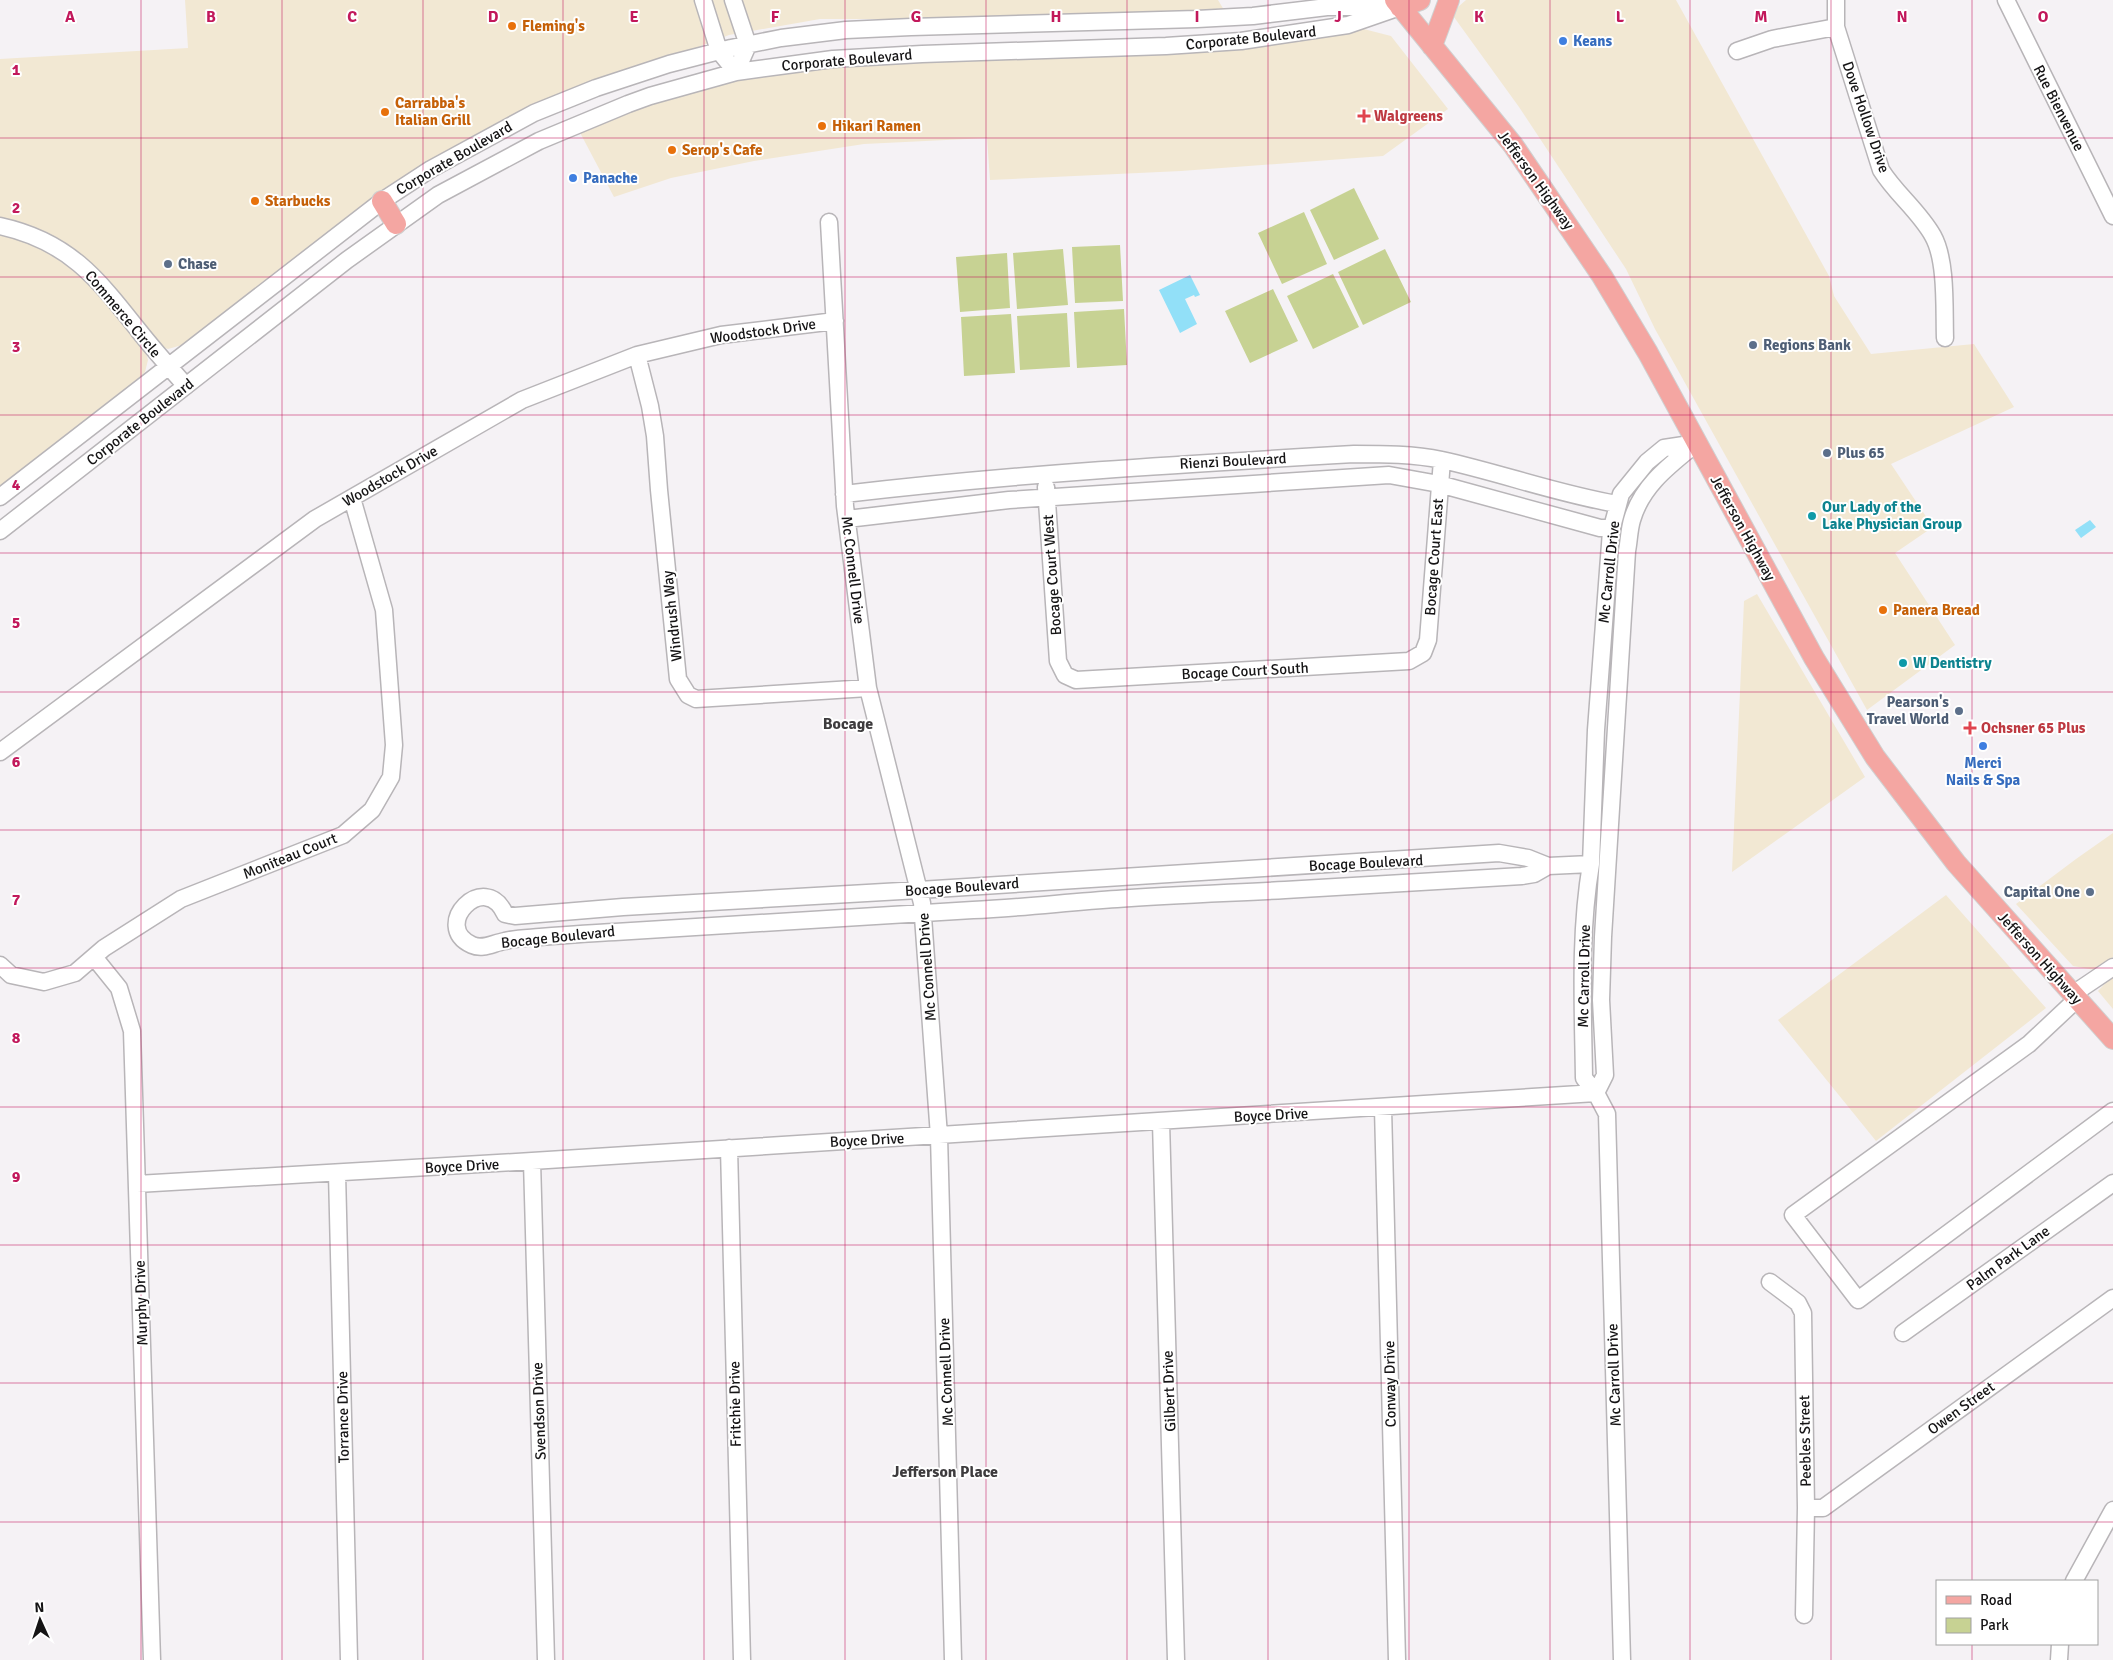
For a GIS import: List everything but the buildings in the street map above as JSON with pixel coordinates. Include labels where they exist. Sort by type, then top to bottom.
[{"type":"main road","points":[[1398,4],[1420,0]]},
{"type":"main road","points":[[1432,46],[1449,0]]},
{"type":"main road","name":"Jefferson Highway","points":[[1398,4],[1513,145],[1577,236],[1628,319],[1810,650],[1875,757],[1956,863],[2113,1039]]},
{"type":"main road","points":[[382,201],[396,224]]},
{"type":"street","points":[[703,0],[719,51],[736,72],[748,45],[733,0]]},
{"type":"street","name":"Dove Hollow Drive","points":[[1836,0],[1836,27],[1881,170],[1892,187],[1919,216],[1934,237],[1943,278],[1945,338]]},
{"type":"street","name":"Rue Bienvenue","points":[[2006,0],[2113,216]]},
{"type":"street","name":"Corporate Boulevard","points":[[0,497],[382,201],[432,169],[534,113],[596,88],[669,64],[719,51],[782,38],[846,30],[1253,16],[1327,7],[1398,4]]},
{"type":"street","name":"Corporate Boulevard","points":[[0,531],[396,224],[452,187],[539,141],[650,96],[736,72],[842,58],[1166,46],[1241,41],[1348,25],[1398,4]]},
{"type":"street","points":[[1737,51],[1772,39],[1836,27]]},
{"type":"street","name":"Mc Connell Drive","points":[[829,222],[844,494],[868,688],[923,912],[939,1136],[954,1660]]},
{"type":"street","name":"Commerce Circle","points":[[0,226],[39,238],[80,263],[107,291],[168,367],[186,386]]},
{"type":"street","name":"Woodstock Drive","points":[[0,752],[316,519],[522,400],[637,355],[721,335],[835,321]]},
{"type":"street","name":"Windrush Way","points":[[637,355],[653,421],[678,679],[685,690],[696,699],[868,688]]},
{"type":"street","name":"Mc Carroll Drive","points":[[1622,1660],[1607,1114],[1596,1093],[1584,1078],[1583,948],[1590,864],[1596,730],[1612,528],[1617,504],[1630,481],[1655,454],[1664,448],[1697,443]]},
{"type":"street","name":"Mc Carroll Drive","points":[[1596,1093],[1605,1075],[1601,1000],[1602,937],[1627,551],[1632,520],[1647,489],[1663,471],[1697,443]]},
{"type":"street","name":"Rienzi Boulevard","points":[[844,494],[992,478],[1130,467],[1354,454],[1389,454],[1442,460],[1550,490],[1617,504]]},
{"type":"street","name":"Bocage Court East","points":[[1423,653],[1428,640],[1442,460]]},
{"type":"street","name":"Bocage Court West","points":[[1045,474],[1058,661],[1065,674]]},
{"type":"street","name":"Rienzi Boulevard","points":[[847,519],[1046,497],[1389,475],[1439,484],[1591,525],[1612,528]]},
{"type":"street","name":"Moniteau Court","points":[[0,965],[11,975],[44,982],[75,973],[131,929],[181,899],[343,835],[372,810],[391,777],[394,746],[384,610],[352,498]]},
{"type":"street","name":"Bocage Court South","points":[[1065,674],[1076,680],[1409,661],[1423,653]]},
{"type":"street","name":"Bocage Boulevard","points":[[1548,866],[1534,874],[1522,876],[1116,899],[974,910],[593,933],[506,940],[486,947],[476,947],[467,943],[457,927],[457,917],[461,908],[477,898],[487,898],[496,902],[505,914],[515,916],[623,907],[1499,853],[1528,858],[1548,866],[1590,864]]},
{"type":"street","name":"Murphy Drive","points":[[94,957],[119,988],[132,1031],[152,1660]]},
{"type":"street","points":[[2113,967],[2075,996],[2029,1044],[1793,1215],[1858,1300],[2113,1111]]},
{"type":"street","name":"Boyce Drive","points":[[137,1184],[939,1136],[1596,1093]]},
{"type":"street","name":"Conway Drive","points":[[1383,1108],[1397,1660]]},
{"type":"street","name":"Gilbert Drive","points":[[1161,1122],[1176,1660]]},
{"type":"street","name":"Fritchie Drive","points":[[728,1148],[742,1660]]},
{"type":"street","name":"Svendson Drive","points":[[532,1161],[546,1660]]},
{"type":"street","name":"Torrance Drive","points":[[337,1173],[349,1660]]},
{"type":"street","name":"Palm Park Lane","points":[[1903,1333],[2113,1183]]},
{"type":"street","name":"Peebles Street","points":[[1770,1282],[1798,1303],[1802,1313],[1806,1508],[1804,1615]]},
{"type":"street","name":"Owen Street","points":[[1806,1508],[1822,1508],[2113,1298]]},
{"type":"street","points":[[2075,1580],[2113,1510]]},
{"type":"street","points":[[2059,1660],[2060,1645]]},
{"type":"shaded area","points":[[185,0],[1218,0],[1224,10],[908,19],[820,19],[729,35],[693,49],[560,93],[470,138],[390,185],[182,345],[168,349],[160,346],[111,285],[0,218],[0,59],[188,48]]},
{"type":"shaded area","points":[[1466,0],[1676,0],[1829,276],[1834,296],[1871,354],[1974,344],[2014,407],[1891,464],[1933,527],[1895,553],[1955,645],[1867,710],[1655,329],[1626,269],[1519,107],[1451,13]]},
{"type":"shaded area","points":[[1348,25],[1391,36],[1448,109],[1383,156],[1181,171],[990,180],[987,138],[864,144],[754,161],[671,178],[614,197],[576,125],[734,79],[833,59],[1072,49]]},
{"type":"shaded area","points":[[0,233],[35,245],[79,273],[105,299],[146,353],[148,360],[145,372],[139,379],[0,486]]},
{"type":"shaded area","points":[[1757,594],[1865,777],[1732,872],[1744,601]]},
{"type":"shaded area","points":[[2113,833],[2113,957],[2095,970],[2073,966],[2016,904]]},
{"type":"shaded area","points":[[1946,895],[2046,1008],[1876,1141],[1778,1020]]},
{"type":"shaded area","points":[[2113,975],[2113,1009],[2098,991]]},
{"type":"green space","points":[[1354,188],[1379,239],[1334,260],[1310,210]]},
{"type":"green space","points":[[1304,212],[1327,264],[1282,284],[1258,233]]},
{"type":"green space","points":[[1120,245],[1123,301],[1075,303],[1072,247]]},
{"type":"green space","points":[[1063,249],[1068,305],[1017,309],[1013,253]]},
{"type":"green space","points":[[1385,249],[1411,302],[1363,325],[1338,272]]},
{"type":"green space","points":[[1007,253],[1010,308],[960,312],[956,257]]},
{"type":"green space","points":[[1333,274],[1359,327],[1313,349],[1287,296]]},
{"type":"green space","points":[[1273,289],[1298,341],[1250,363],[1225,311]]},
{"type":"green space","points":[[1124,309],[1127,365],[1077,368],[1074,312]]},
{"type":"green space","points":[[1067,313],[1070,367],[1020,370],[1017,316]]},
{"type":"green space","points":[[1011,314],[1015,373],[964,376],[961,317]]},
{"type":"water","points":[[1190,275],[1200,295],[1195,297],[1194,295],[1185,299],[1197,324],[1180,333],[1159,290]]},
{"type":"water","points":[[2090,520],[2096,527],[2081,538],[2075,530]]},
{"type":"place","name":"Fleming's","points":[[512,26]]},
{"type":"place","name":"Keans","points":[[1563,41]]},
{"type":"place","name":"Carrabba's Italian Grill","points":[[385,112]]},
{"type":"place","name":"Walgreens","points":[[1364,116]]},
{"type":"place","name":"Hikari Ramen","points":[[822,126]]},
{"type":"place","name":"Serop's Cafe","points":[[672,150]]},
{"type":"place","name":"Panache","points":[[573,178]]},
{"type":"place","name":"Starbucks","points":[[255,201]]},
{"type":"place","name":"Chase","points":[[168,264]]},
{"type":"place","name":"Regions Bank","points":[[1753,345]]},
{"type":"place","name":"Plus 65","points":[[1827,453]]},
{"type":"place","name":"Our Lady of the Lake Physician Group","points":[[1812,516]]},
{"type":"place","name":"Panera Bread","points":[[1883,610]]},
{"type":"place","name":"W Dentistry","points":[[1903,663]]},
{"type":"place","name":"Pearson's Travel World","points":[[1959,711]]},
{"type":"place","name":"Ochsner 65 Plus","points":[[1970,728]]},
{"type":"place","name":"Merci Nails & Spa","points":[[1983,746]]},
{"type":"place","name":"Capital One","points":[[2090,892]]},
{"type":"district","name":"Bocage","points":[[848,724]]},
{"type":"district","name":"Jefferson Place","points":[[945,1472]]}]
